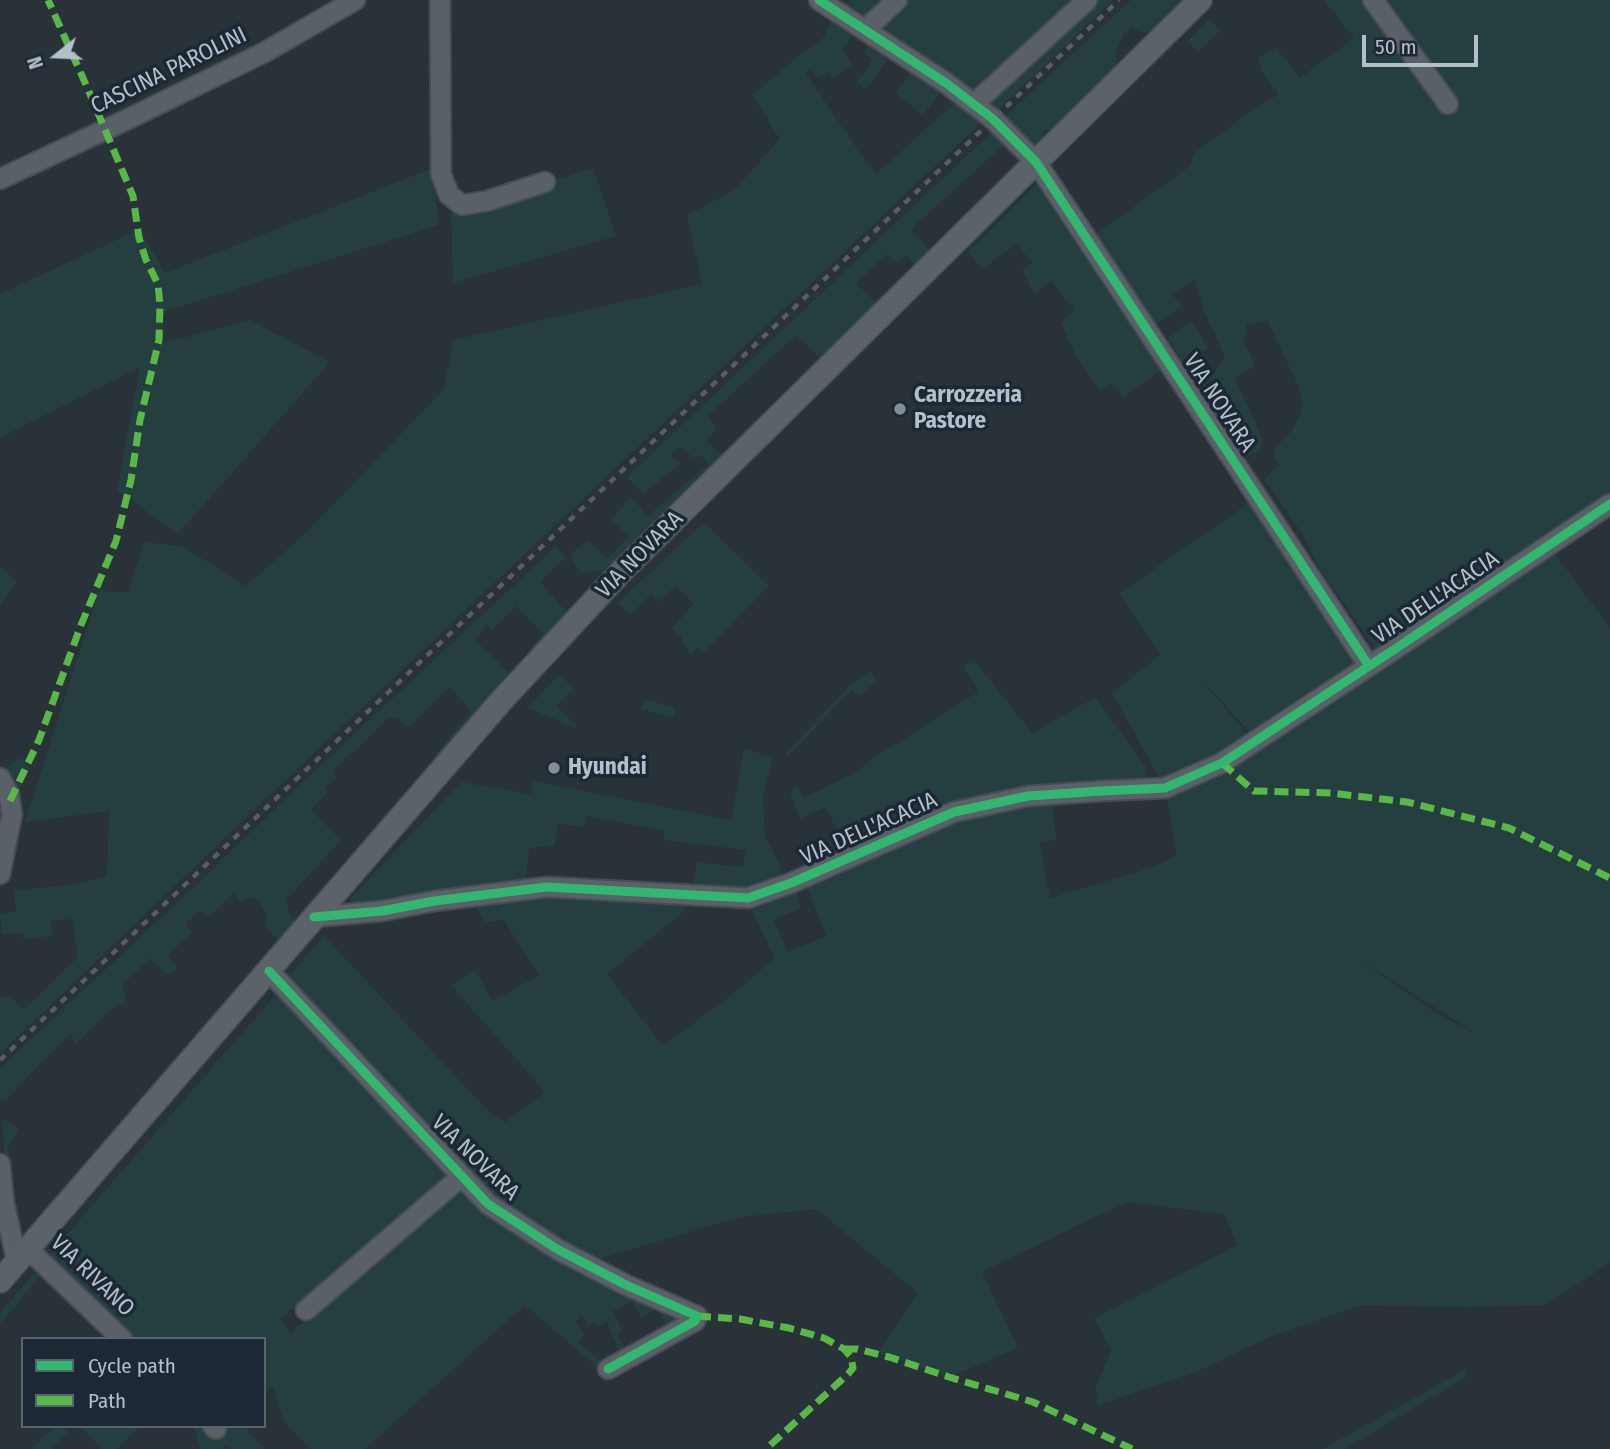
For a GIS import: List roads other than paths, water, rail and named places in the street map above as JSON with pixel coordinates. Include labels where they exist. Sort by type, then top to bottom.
[{"type":"main road","name":"VIA NOVARA","points":[[0,1282],[502,700],[620,573],[1200,0]]},
{"type":"street","name":"CASCINA PAROLINI","points":[[0,179],[265,52],[355,0]]},
{"type":"street","points":[[440,0],[441,174],[449,195],[462,205],[487,201],[545,182]]},
{"type":"street","points":[[865,30],[897,0]]},
{"type":"street","points":[[974,104],[1087,0]]},
{"type":"street","points":[[1373,0],[1448,104]]},
{"type":"street","points":[[832,3],[865,30],[974,104],[1036,162]]},
{"type":"street","name":"VIA NOVARA","points":[[1036,162],[1369,666]]},
{"type":"street","name":"VIA DELL'ACACIA","points":[[314,917],[382,911],[434,901],[547,887],[748,898],[791,883],[954,813],[1028,796],[1165,788],[1222,764],[1610,504]]},
{"type":"street","points":[[0,778],[9,795],[12,814],[0,874]]},
{"type":"street","name":"VIA NOVARA","points":[[269,971],[488,1204],[557,1249],[626,1285],[697,1316],[695,1321],[608,1369]]},
{"type":"street","points":[[0,1164],[4,1203],[23,1255]]},
{"type":"street","name":"VIA NOVARA","points":[[306,1310],[461,1176]]},
{"type":"street","name":"VIA RIVANO","points":[[23,1255],[120,1337]]},
{"type":"railway","points":[[0,1060],[1119,0]]},
{"type":"place","name":"Carrozzeria Pastore","points":[[900,409]]},
{"type":"place","name":"Hyundai","points":[[554,768]]}]
